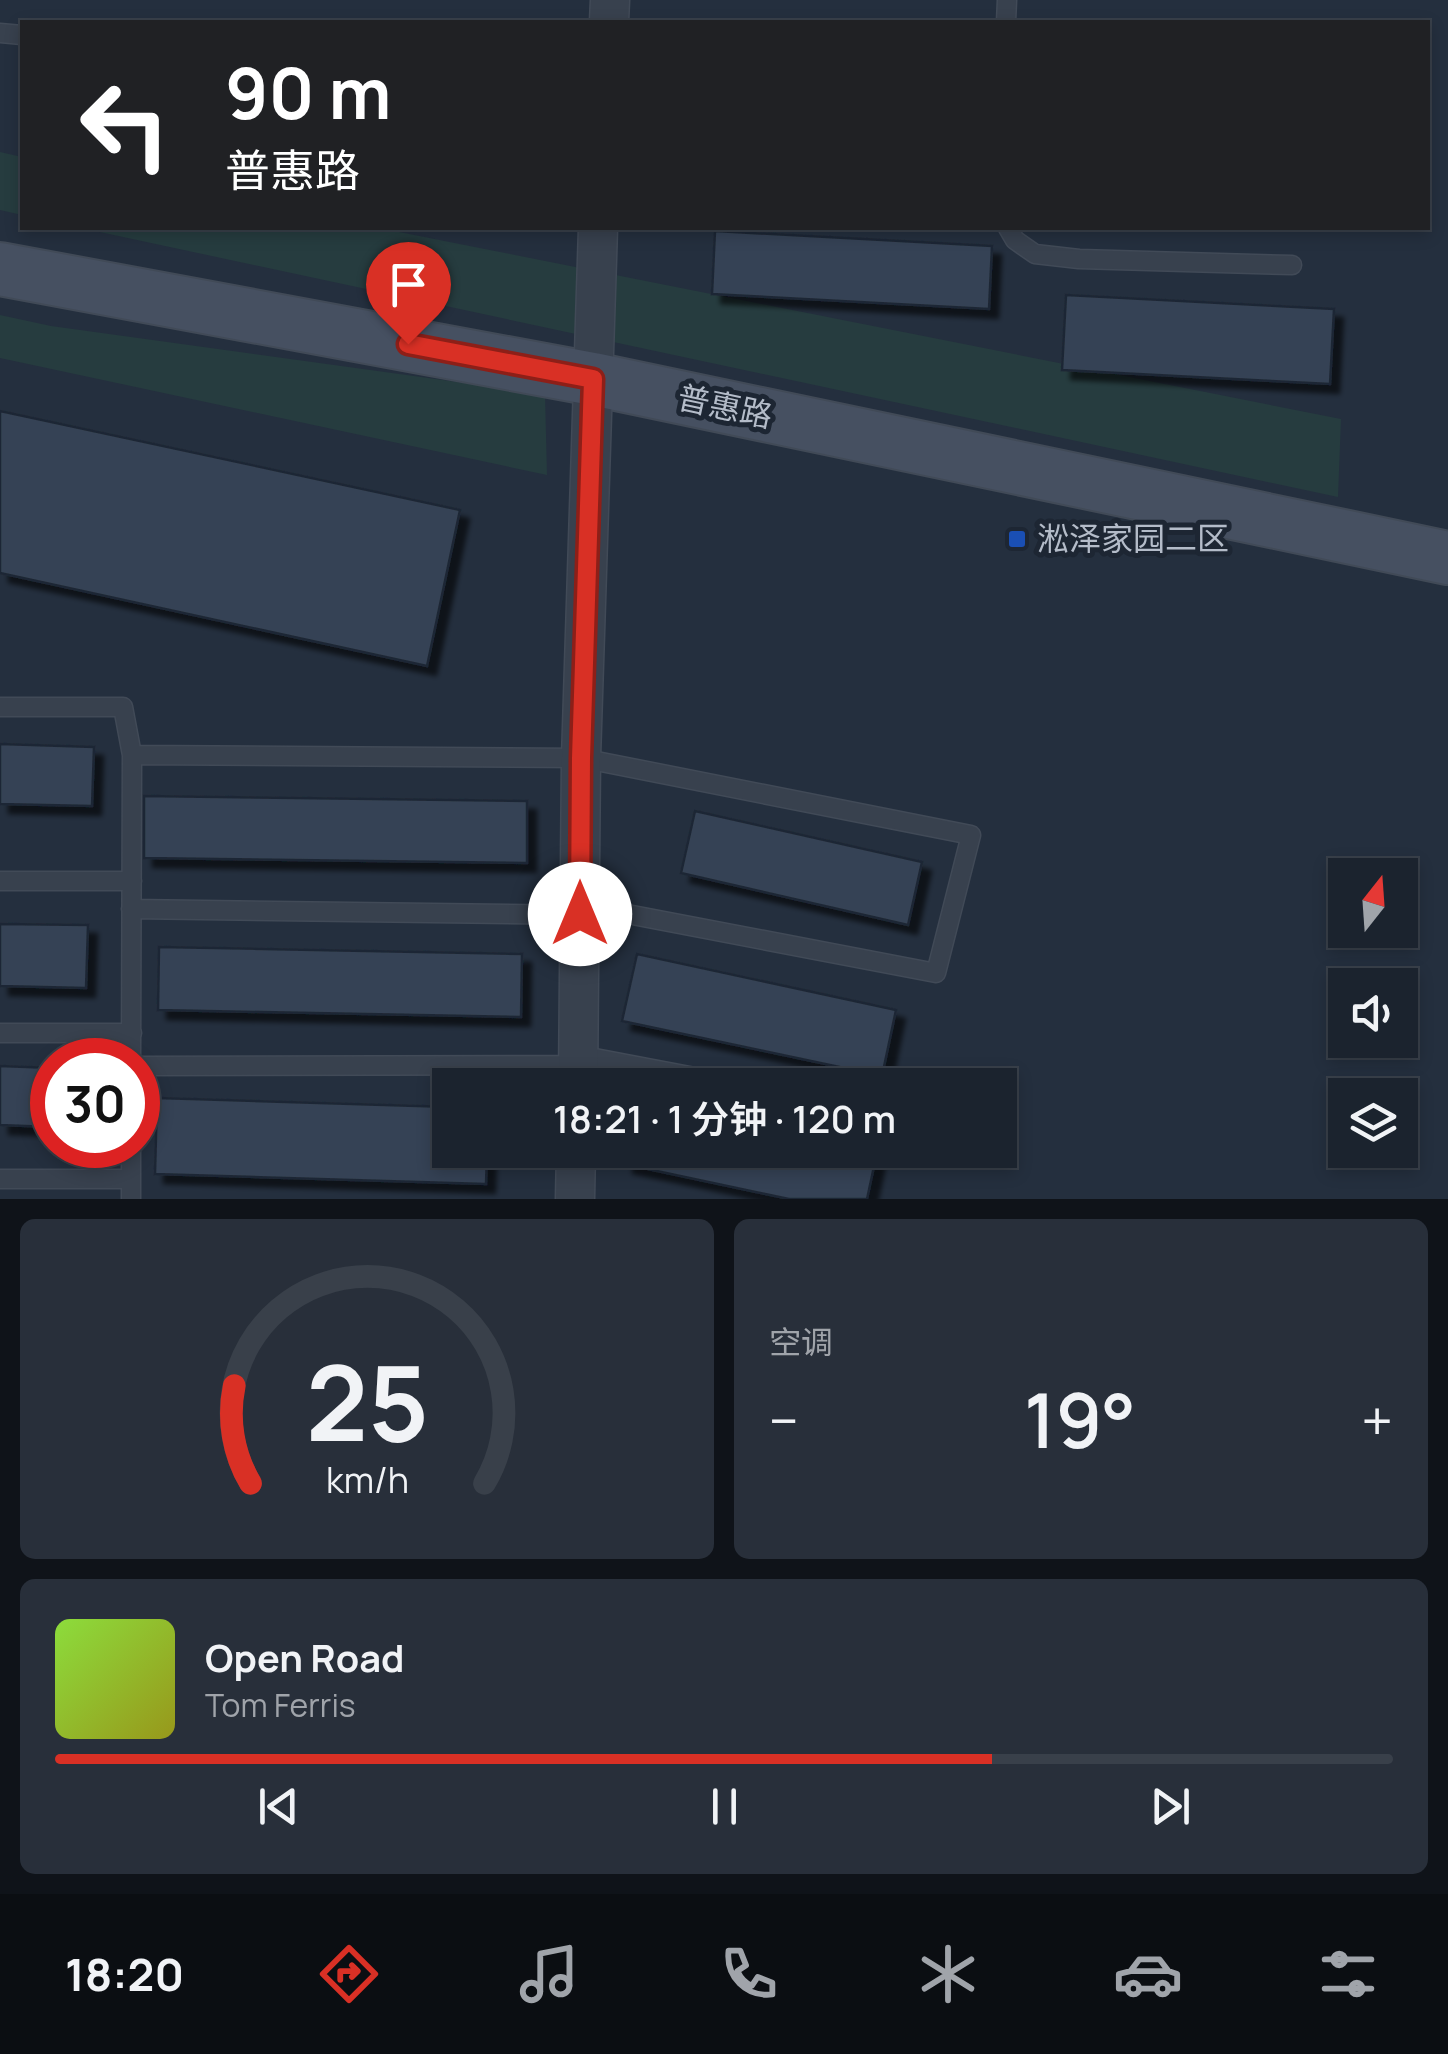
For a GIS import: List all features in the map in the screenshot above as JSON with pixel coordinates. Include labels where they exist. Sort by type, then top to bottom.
[{"type":"main road","name":"普惠路","points":[[0,269],[593,379],[1448,558]]},
{"type":"street","points":[[578,1068],[581,758],[598,230]]},
{"type":"street","points":[[575,1199],[576,1168]]},
{"type":"lane","points":[[1009,230],[1015,240],[1036,254],[1079,260],[1292,265]]},
{"type":"lane","points":[[0,707],[123,707],[132,755],[132,1038]]},
{"type":"lane","points":[[131,908],[580,910],[936,972],[971,835],[581,758],[132,755]]},
{"type":"lane","points":[[0,881],[132,881]]},
{"type":"lane","points":[[0,1033],[132,1033]]},
{"type":"lane","points":[[160,1066],[432,1068]]},
{"type":"lane","points":[[130,1168],[131,1199]]},
{"type":"lane","points":[[0,1178],[130,1179]]},
{"type":"green space","points":[[0,152],[20,157],[20,215],[0,210]]},
{"type":"green space","points":[[90,230],[389,230],[1341,419],[1338,497]]},
{"type":"green space","points":[[0,315],[51,326],[545,394],[547,475],[0,358]]},
{"type":"building","points":[[715,231],[992,246],[989,309],[712,294]]},
{"type":"building","points":[[1066,295],[1334,309],[1330,384],[1062,370]]},
{"type":"building","points":[[0,411],[460,510],[427,666],[0,573]]},
{"type":"building","points":[[0,744],[94,747],[92,806],[0,804]]},
{"type":"building","points":[[144,796],[527,801],[527,863],[144,858]]},
{"type":"building","points":[[695,811],[922,862],[908,925],[681,873]]},
{"type":"building","points":[[0,924],[88,925],[86,988],[0,986]]},
{"type":"building","points":[[159,947],[522,954],[521,1017],[158,1010]]},
{"type":"building","points":[[637,954],[896,1010],[884,1068],[844,1068],[622,1021]]},
{"type":"building","points":[[0,1066],[30,1067],[30,1126],[0,1125]]},
{"type":"building","points":[[160,1098],[432,1106],[432,1168],[486,1168],[486,1184],[155,1174],[155,1168],[160,1168]]},
{"type":"building","points":[[643,1168],[874,1168],[867,1199],[789,1199]]},
{"type":"place","name":"淞泽家园二区","points":[[1017,539]]},
{"type":"route","points":[[408,344],[593,379],[580,914]]}]
